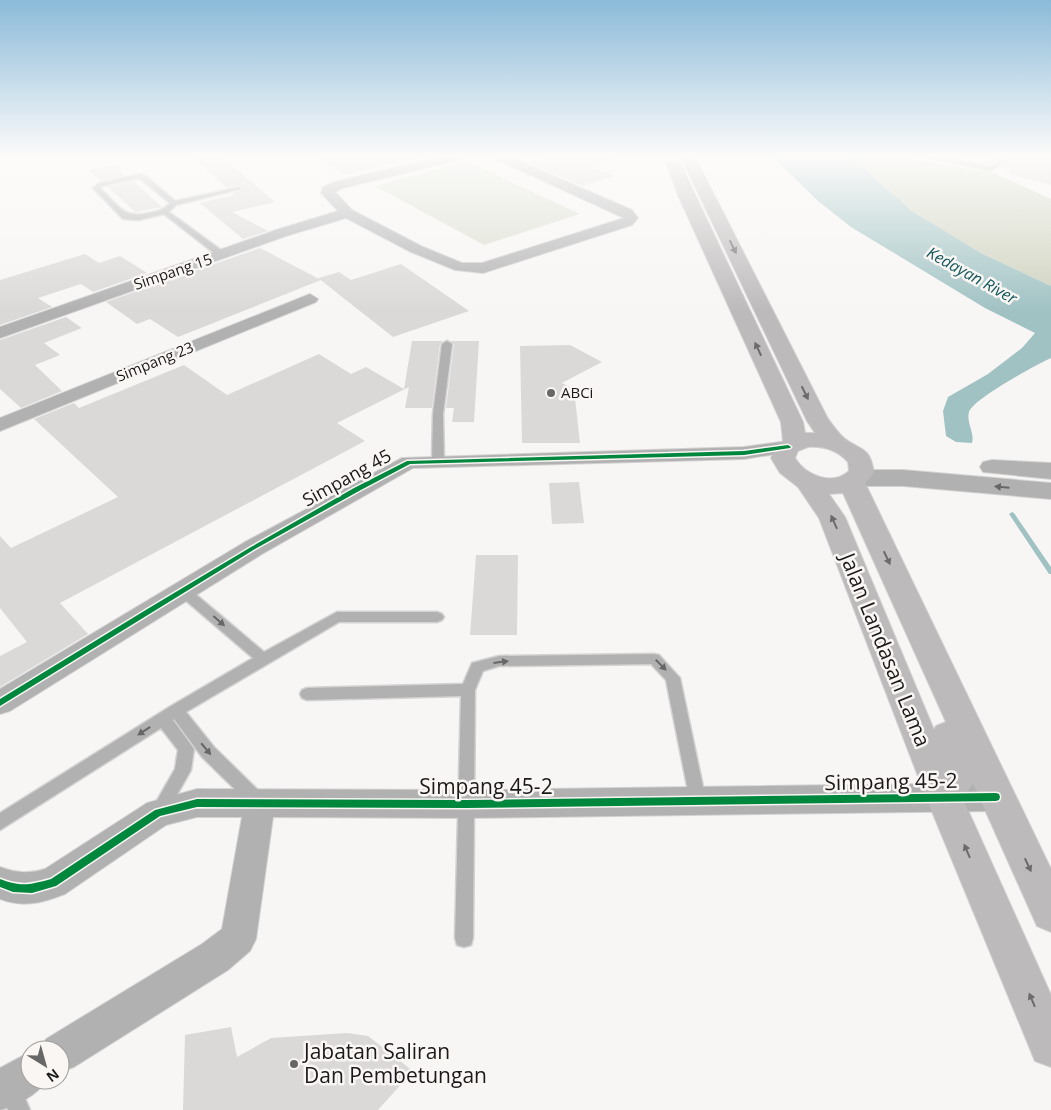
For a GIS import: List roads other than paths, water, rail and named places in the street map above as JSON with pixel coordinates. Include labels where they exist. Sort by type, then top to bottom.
[{"type":"main road","name":"Jalan Landasan Lama","points":[[692,209],[792,422],[794,459],[832,517],[944,798],[1051,1044]]},
{"type":"main road","points":[[714,209],[818,421],[835,442]]},
{"type":"main road","points":[[814,439],[835,442],[855,453],[857,473],[831,486],[794,459],[814,439]]},
{"type":"main road","name":"Jalan Landasan Lama","points":[[857,473],[908,602],[996,797],[1051,912]]},
{"type":"main road","points":[[908,602],[898,626],[963,769],[944,798]]},
{"type":"street","points":[[344,209],[348,213],[424,253],[460,267],[483,268],[627,222],[631,218],[627,213],[618,209]]},
{"type":"street","name":"Simpang 15","points":[[0,333],[348,213]]},
{"type":"street","name":"Simpang 23","points":[[0,425],[310,299]]},
{"type":"street","name":"Simpang 45","points":[[0,703],[182,590],[362,486],[409,462],[744,453],[757,460],[794,459]]},
{"type":"street","points":[[857,473],[1051,471]]},
{"type":"street","points":[[857,473],[1051,491]]},
{"type":"street","name":"Simpang 45-2","points":[[0,883],[13,888],[32,889],[53,883],[158,813],[197,803],[466,804],[996,797]]},
{"type":"street","points":[[70,1047],[215,957],[238,939],[260,804]]},
{"type":"lane","points":[[118,209],[126,217],[139,218],[165,212],[168,209]]},
{"type":"lane","points":[[165,212],[222,255]]},
{"type":"lane","points":[[438,460],[438,414],[447,344]]},
{"type":"lane","points":[[182,590],[264,659]]},
{"type":"lane","points":[[0,822],[169,715],[337,617],[437,617]]},
{"type":"lane","points":[[464,938],[468,690],[477,667],[499,661],[654,659],[674,678],[698,801]]},
{"type":"lane","points":[[307,694],[468,690]]},
{"type":"lane","points":[[169,715],[260,804]]},
{"type":"lane","points":[[158,813],[183,770],[186,749],[169,715]]},
{"type":"water","name":"Kedayan River","points":[[828,209],[910,209],[981,253],[1051,286],[1051,358],[1006,383],[973,406],[968,416],[973,439],[972,443],[956,442],[946,436],[943,411],[948,397],[988,374],[1022,348],[1035,333],[985,308],[851,227]]},
{"type":"waterway","points":[[1012,514],[1051,572]]},
{"type":"place","name":"ABCi","points":[[551,393]]},
{"type":"place","name":"Jabatan Saliran Dan Pembetungan","points":[[294,1064]]}]
